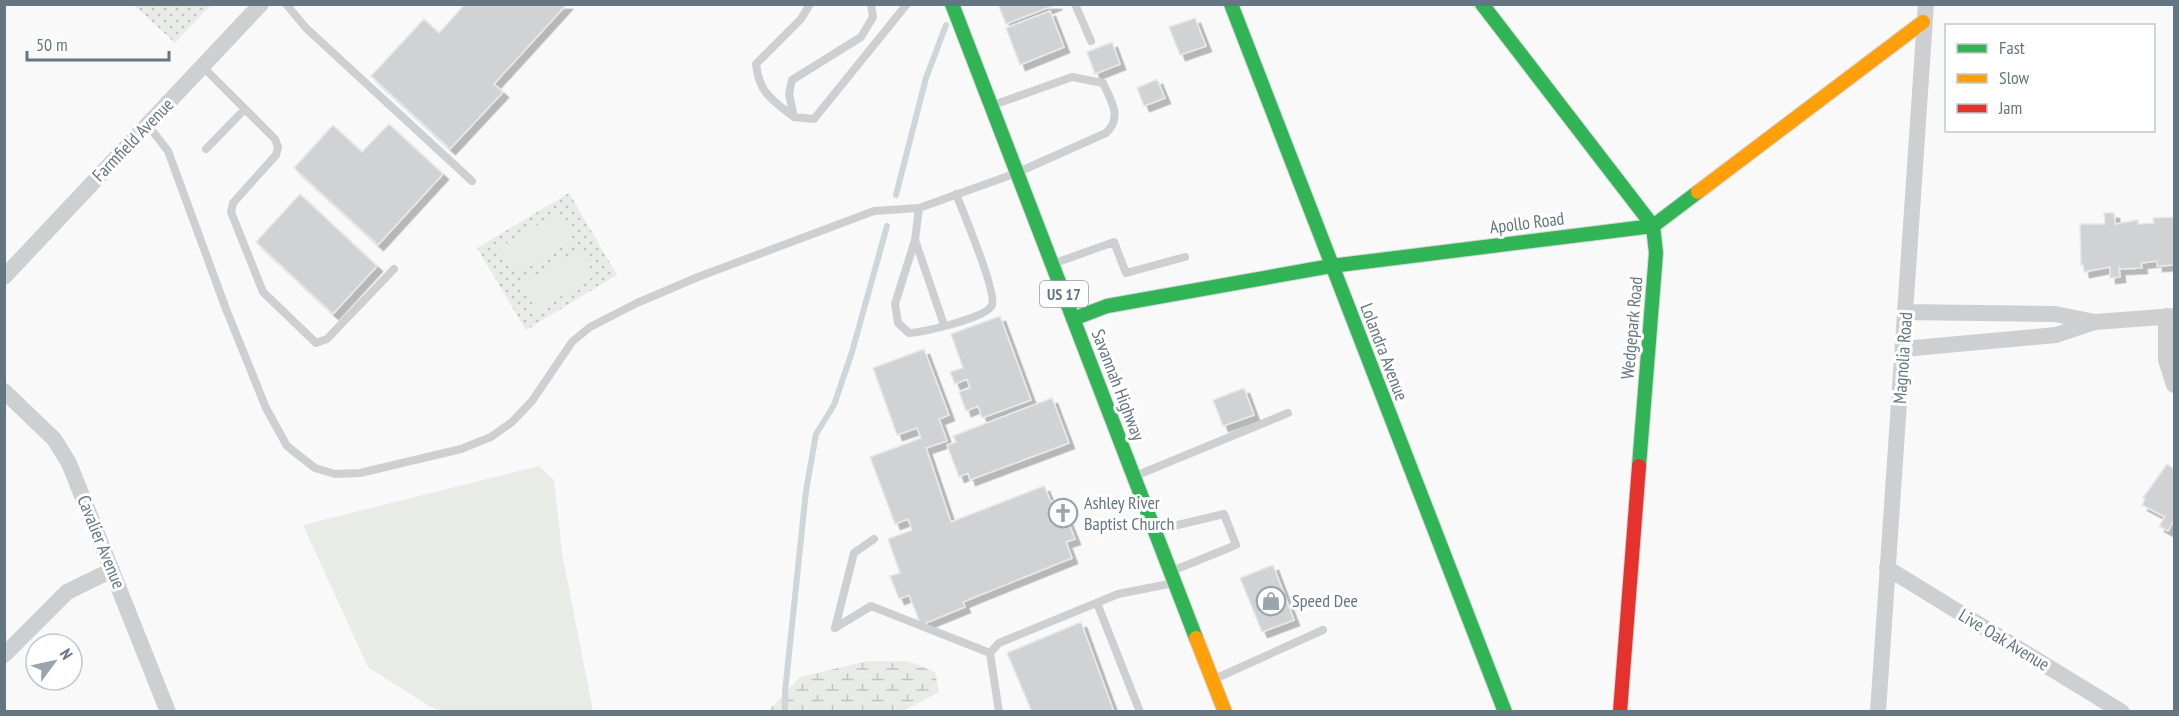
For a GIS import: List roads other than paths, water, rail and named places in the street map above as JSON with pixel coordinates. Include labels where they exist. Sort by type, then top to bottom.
[{"type":"main road","name":"Savannah Highway","points":[[952,4],[1226,711]]},
{"type":"main road","name":"Lolandra Avenue","points":[[1231,4],[1505,711]]},
{"type":"main road","points":[[1482,4],[1653,226]]},
{"type":"main road","name":"Apollo Road","points":[[1073,318],[1107,306],[1331,266],[1653,226],[1923,22]]},
{"type":"main road","name":"Wedgepark Road","points":[[1620,711],[1656,253],[1653,226]]},
{"type":"street","name":"Farmfield Avenue","points":[[4,277],[261,4]]},
{"type":"street","name":"Magnolia Road","points":[[1878,711],[1926,4]]},
{"type":"street","points":[[1906,312],[2055,314],[2095,322]]},
{"type":"street","points":[[1993,313],[1994,341]]},
{"type":"street","points":[[1903,350],[2056,335],[2095,322],[2170,316],[2166,360],[2175,385]]},
{"type":"street","name":"Cavalier Avenue","points":[[4,391],[54,439],[69,463],[168,711]]},
{"type":"street","name":"Live Oak Avenue","points":[[1887,568],[2122,711]]},
{"type":"street","points":[[4,655],[67,592],[112,570]]},
{"type":"lane","points":[[286,4],[306,28],[471,181]]},
{"type":"lane","points":[[810,4],[801,19],[756,64],[757,77],[766,96],[794,117],[814,119],[907,4]]},
{"type":"lane","points":[[794,117],[789,94],[792,80],[861,36],[873,17],[871,4]]},
{"type":"lane","points":[[1075,4],[1090,41]]},
{"type":"lane","points":[[203,67],[275,139],[278,147],[276,156],[233,203],[231,212],[263,292],[316,343],[327,339],[394,269]]},
{"type":"lane","points":[[147,124],[168,151],[226,309],[266,408],[287,446],[315,468],[335,474],[360,473],[461,449],[491,437],[512,422],[532,400],[572,342],[590,327],[698,277],[874,211],[919,208],[1016,173],[1106,133],[1114,126],[1117,115],[1103,83],[1080,77],[990,106]]},
{"type":"lane","points":[[206,149],[244,109]]},
{"type":"lane","points":[[919,208],[915,240],[895,304],[898,323],[909,333],[944,326],[989,310],[993,305],[994,298],[984,267],[956,194]]},
{"type":"lane","points":[[915,240],[944,326]]},
{"type":"lane","points":[[1052,264],[1114,242],[1126,273],[1185,257]]},
{"type":"lane","points":[[1134,477],[1288,413]]},
{"type":"lane","points":[[990,653],[999,643],[1118,594],[1173,577],[1236,545],[1224,514],[1155,530]]},
{"type":"lane","points":[[874,539],[854,553],[835,628],[871,606],[990,653]]},
{"type":"lane","points":[[1097,603],[1140,711]]},
{"type":"lane","points":[[1213,680],[1323,630]]},
{"type":"lane","points":[[990,653],[999,711]]},
{"type":"waterway","points":[[896,195],[926,78],[946,25]]},
{"type":"waterway","points":[[785,712],[785,692],[806,491],[816,434],[834,405],[852,352],[887,226]]},
{"type":"place","name":"Ashley River Baptist Church","points":[[1063,513]]},
{"type":"place","name":"Speed Dee","points":[[1271,601]]}]
